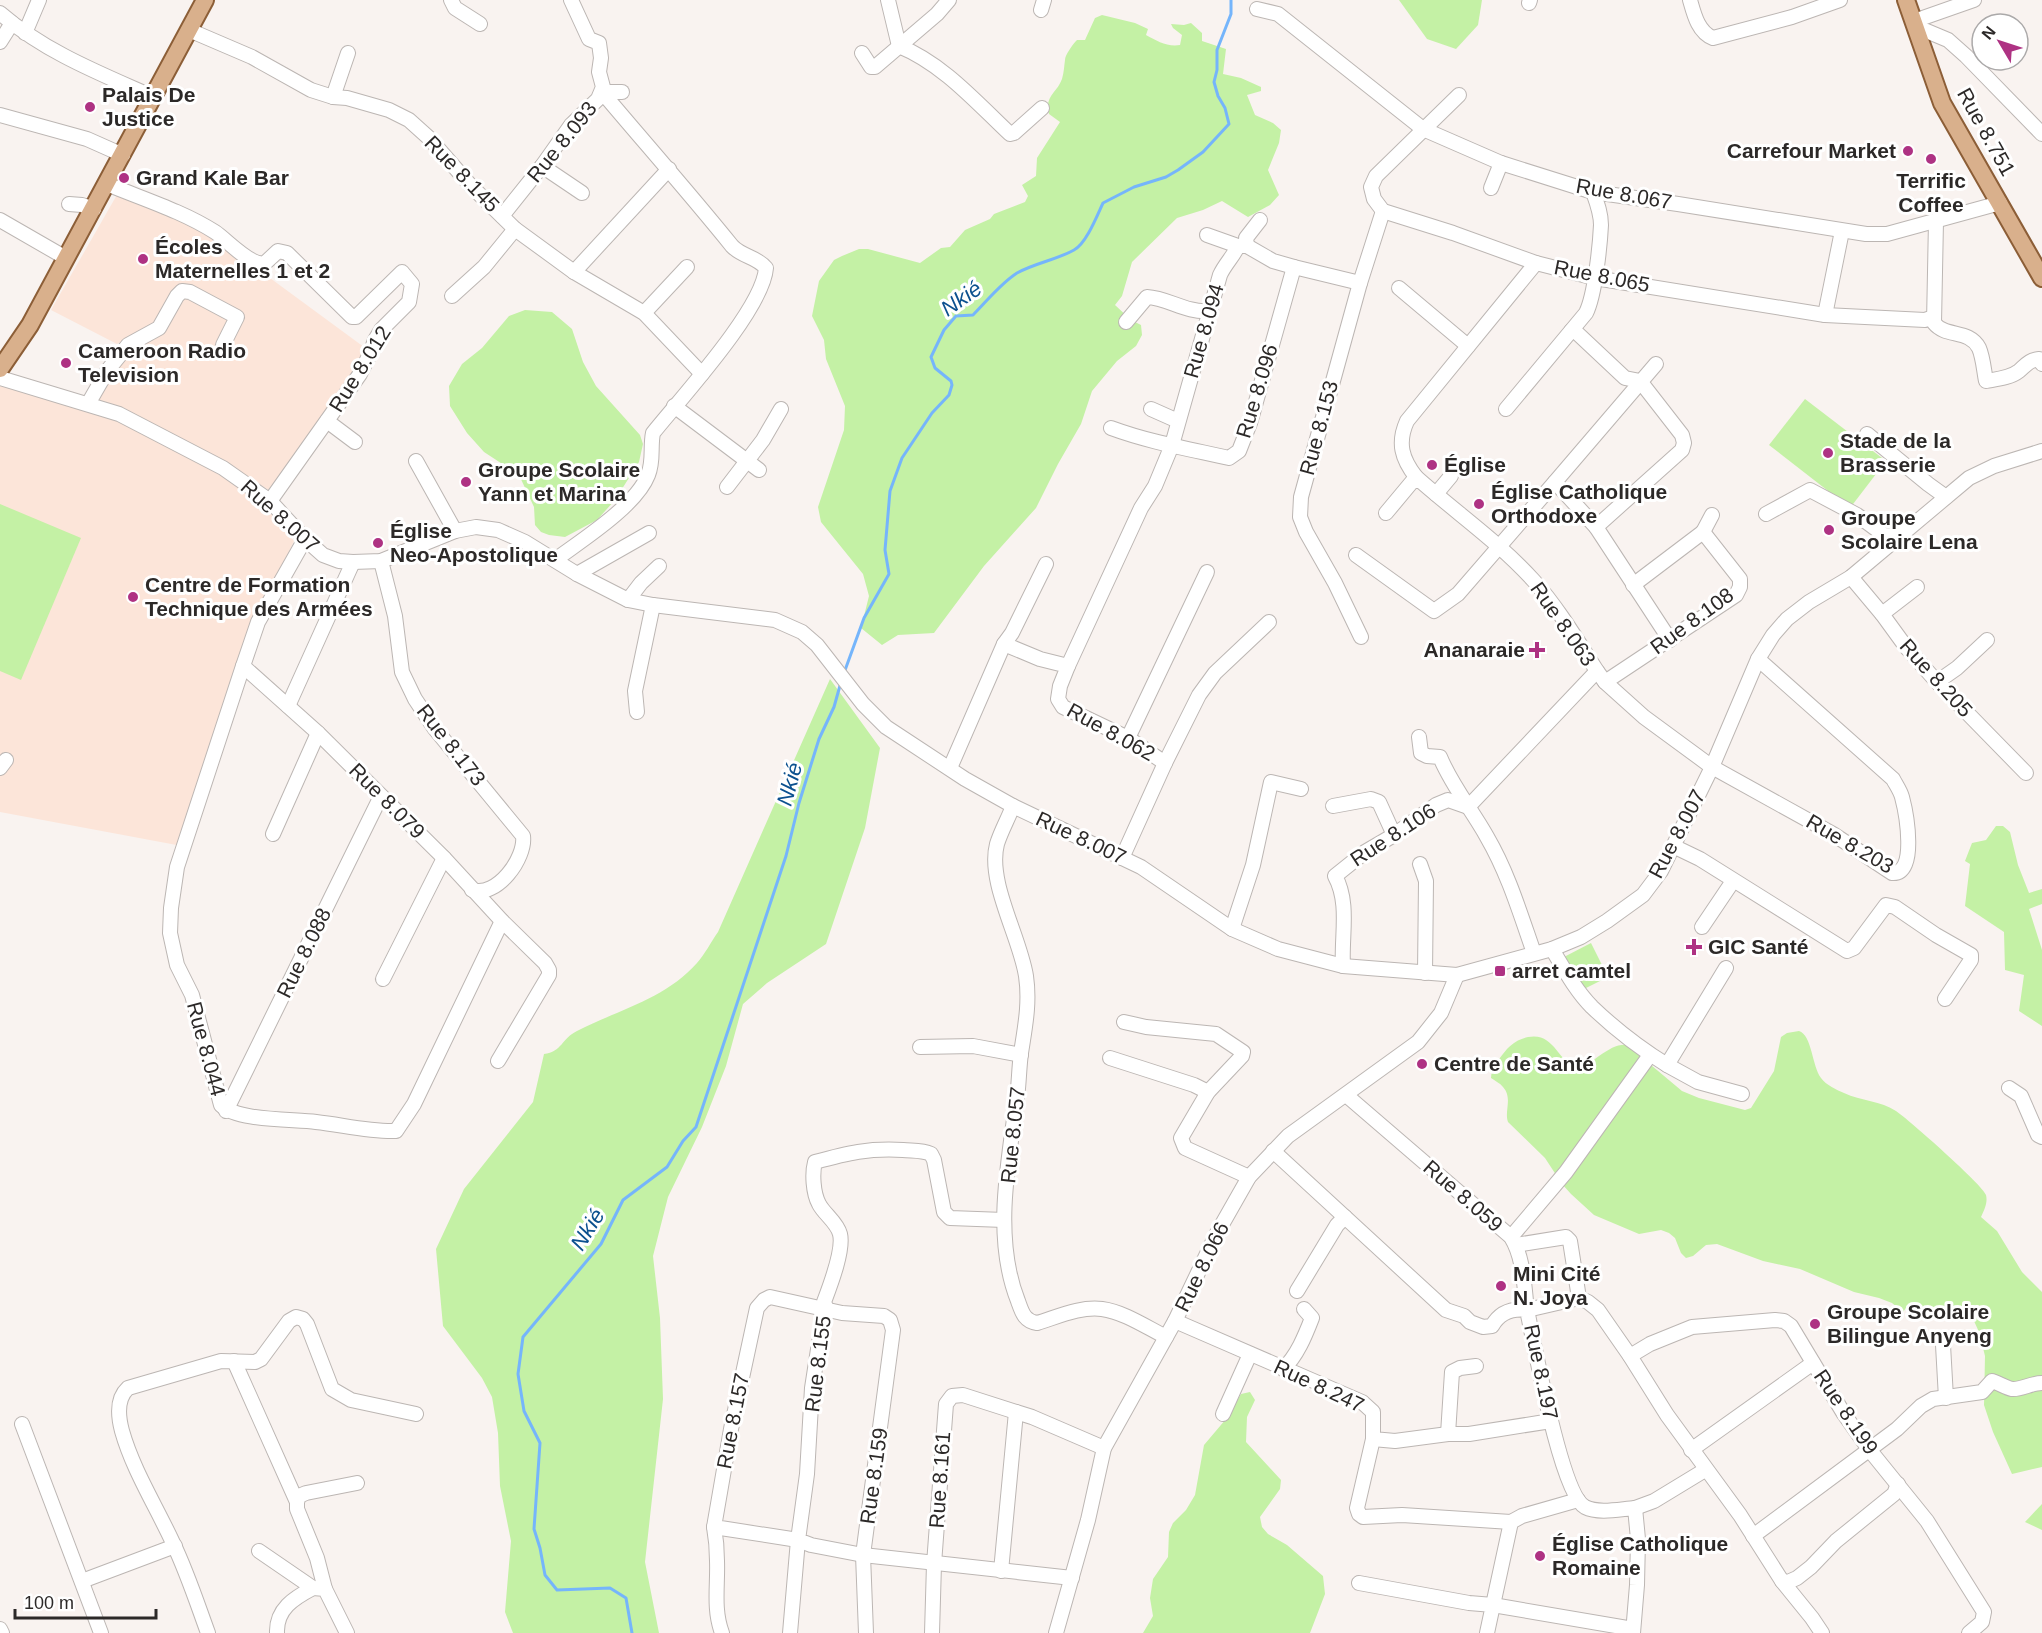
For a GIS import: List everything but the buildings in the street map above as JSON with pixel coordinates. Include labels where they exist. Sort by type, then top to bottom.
[{"type":"main road","points":[[0,369],[30,325],[205,0]]},
{"type":"main road","name":"Rue 8.751","points":[[1906,0],[1942,103],[2042,278]]},
{"type":"street","points":[[25,33],[39,0]]},
{"type":"street","points":[[451,0],[454,8],[480,24]]},
{"type":"street","name":"Rue 8.093","points":[[502,216],[543,166],[571,125],[598,99],[602,92],[599,43],[589,39],[571,0]]},
{"type":"street","points":[[888,0],[900,46],[923,57],[1010,134],[1042,108]]},
{"type":"street","points":[[862,53],[871,67],[875,67],[937,14],[949,0]]},
{"type":"street","points":[[1690,0],[1700,26],[1708,36],[1713,38],[1792,17],[1840,0]]},
{"type":"street","points":[[1916,24],[1974,0]]},
{"type":"street","name":"Rue 8.067","points":[[1257,9],[1278,14],[1423,129],[1501,163],[1593,192],[1866,234],[1887,234],[2000,203]]},
{"type":"street","points":[[0,13],[25,33],[74,62],[153,97]]},
{"type":"street","points":[[0,42],[12,24]]},
{"type":"street","points":[[1916,24],[1948,40],[2041,132]]},
{"type":"street","name":"Rue 8.145","points":[[189,30],[252,57],[311,90],[389,110],[409,120],[515,229],[574,272],[644,313],[702,374]]},
{"type":"street","points":[[333,97],[348,53]]},
{"type":"street","points":[[602,92],[622,92]]},
{"type":"street","points":[[555,560],[615,516],[637,492],[648,476],[651,465],[653,433],[702,374],[746,315],[765,275],[766,268],[759,260],[742,254],[734,248],[602,92]]},
{"type":"street","points":[[1383,211],[1374,199],[1371,187],[1376,176],[1459,96]]},
{"type":"street","points":[[0,115],[87,139],[123,155]]},
{"type":"street","points":[[1491,188],[1501,163]]},
{"type":"street","points":[[543,166],[582,193]]},
{"type":"street","points":[[574,272],[669,169]]},
{"type":"street","name":"Rue 8.012","points":[[107,184],[215,232],[255,263],[265,263],[278,251],[287,253],[352,317],[356,317],[402,272],[412,284],[409,302],[381,330],[360,374],[270,501]]},
{"type":"street","points":[[1506,409],[1571,331],[1589,305],[1595,278],[1601,224],[1593,192]]},
{"type":"street","points":[[69,204],[94,209]]},
{"type":"street","name":"Rue 8.065","points":[[1383,211],[1453,232],[1536,263],[1595,278],[1825,315],[1925,320],[1933,317]]},
{"type":"street","name":"Rue 8.153","points":[[1361,637],[1335,583],[1306,532],[1300,517],[1301,496],[1360,283],[1383,211]]},
{"type":"street","points":[[0,220],[66,258]]},
{"type":"street","name":"Rue 8.094","points":[[1172,445],[1220,275],[1224,266],[1242,246],[1260,220]]},
{"type":"street","points":[[1936,221],[1934,323],[1941,329],[1972,338],[1978,346],[1986,381],[2018,371],[2024,364],[2036,359],[2039,359],[2042,364]]},
{"type":"street","points":[[452,296],[484,267],[515,229]]},
{"type":"street","points":[[1825,315],[1842,231]]},
{"type":"street","points":[[1207,235],[1242,246],[1273,261],[1360,283]]},
{"type":"street","points":[[1399,288],[1468,346],[1536,263]]},
{"type":"street","points":[[644,313],[687,267]]},
{"type":"street","name":"Rue 8.096","points":[[1111,428],[1136,437],[1229,458],[1239,451],[1250,423],[1294,267]]},
{"type":"street","points":[[88,404],[107,371],[129,345],[159,328],[182,291],[190,292],[237,317],[223,345]]},
{"type":"street","points":[[1126,322],[1147,297],[1157,298],[1188,310],[1209,311]]},
{"type":"street","points":[[1571,331],[1576,332],[1625,378],[1640,381],[1682,435],[1684,443],[1683,450],[1596,527]]},
{"type":"street","name":"Rue 8.063","points":[[1468,346],[1407,422],[1401,435],[1403,455],[1408,467],[1416,477],[1533,579],[1550,600],[1601,677],[1644,717],[1712,767]]},
{"type":"street","points":[[1356,555],[1434,611],[1458,594],[1500,548],[1656,364]]},
{"type":"street","name":"Rue 8.007","points":[[0,378],[119,414],[223,468],[270,501],[323,555],[339,561],[381,561],[455,531],[476,527],[498,530],[525,542],[577,574],[628,600],[775,620],[802,632],[817,645],[851,690],[886,727],[1013,806],[1141,867],[1233,929],[1278,949],[1343,966],[1457,975],[1552,949],[1581,937],[1643,895],[1660,871],[1712,767],[1758,659],[1773,635],[1787,619],[1809,602],[1851,577],[1969,478],[1994,466],[2042,451]]},
{"type":"street","points":[[674,406],[759,470]]},
{"type":"street","points":[[727,488],[763,440],[781,409]]},
{"type":"street","points":[[1151,409],[1178,421]]},
{"type":"street","points":[[327,421],[355,442]]},
{"type":"street","points":[[1867,434],[1946,496]]},
{"type":"street","name":"Rue 8.062","points":[[1122,858],[1165,763],[1128,738],[1063,707],[1058,699],[1060,686],[1068,666],[1141,508],[1155,486],[1172,445]]},
{"type":"street","points":[[416,460],[455,531]]},
{"type":"street","points":[[1436,494],[1451,476]]},
{"type":"street","points":[[1386,513],[1416,477]]},
{"type":"street","points":[[1554,482],[1596,527],[1670,640]]},
{"type":"street","points":[[1766,514],[1810,490],[1857,515],[1884,535],[1899,536]]},
{"type":"street","points":[[1633,585],[1703,532],[1712,515]]},
{"type":"street","name":"Rue 8.108","points":[[1601,677],[1670,640],[1736,595],[1740,587],[1740,579],[1703,532]]},
{"type":"street","points":[[577,574],[649,533]]},
{"type":"street","points":[[243,666],[258,622],[305,539]]},
{"type":"street","name":"Rue 8.173","points":[[381,561],[395,616],[402,672],[415,699],[435,729],[523,836],[524,844],[516,862],[503,881],[490,890],[481,892],[472,890]]},
{"type":"street","points":[[288,706],[353,562]]},
{"type":"street","points":[[950,768],[1004,644],[1012,633],[1046,564]]},
{"type":"street","points":[[628,600],[658,566]]},
{"type":"street","points":[[1128,738],[1207,572]]},
{"type":"street","name":"Rue 8.205","points":[[1851,577],[1906,647],[1937,682],[2026,773]]},
{"type":"street","points":[[1882,614],[1917,587]]},
{"type":"street","points":[[637,712],[635,691],[653,605]]},
{"type":"street","points":[[1165,763],[1199,695],[1215,674],[1269,622]]},
{"type":"street","points":[[1937,682],[1957,668],[1987,640]]},
{"type":"street","points":[[1004,644],[1040,659],[1068,666]]},
{"type":"street","name":"Rue 8.203","points":[[1712,767],[1833,834],[1892,873],[1898,873],[1906,865],[1908,839],[1906,817],[1901,794],[1893,779],[1758,659]]},
{"type":"street","name":"Rue 8.079","points":[[243,666],[318,733],[444,858],[502,921],[539,956],[549,970],[549,975],[498,1061]]},
{"type":"street","name":"Rue 8.044","points":[[243,666],[177,867],[170,925],[177,965],[192,995],[221,1105],[226,1111],[260,1117],[314,1121],[380,1132],[396,1131],[414,1104],[502,921]]},
{"type":"street","name":"Rue 8.106","points":[[1343,966],[1344,910],[1342,892],[1335,876],[1365,852],[1394,835],[1436,805],[1448,800],[1468,807],[1601,677]]},
{"type":"street","points":[[273,834],[318,733]]},
{"type":"street","points":[[1419,737],[1421,753],[1440,757],[1454,786],[1505,870],[1534,953]]},
{"type":"street","points":[[1233,929],[1253,865],[1271,782],[1301,789]]},
{"type":"street","name":"Rue 8.088","points":[[226,1111],[381,796]]},
{"type":"street","points":[[1333,806],[1371,799],[1379,802],[1394,835]]},
{"type":"street","name":"Rue 8.057","points":[[1013,806],[997,846],[997,872],[1002,900],[1014,931],[1026,976],[1028,1013],[1009,1154],[1004,1220],[1012,1286],[1024,1317],[1031,1322],[1037,1323],[1085,1310],[1102,1309],[1135,1320],[1166,1337]]},
{"type":"street","points":[[1673,846],[1700,859],[1847,951],[1851,951],[1886,905],[1895,907],[1971,955],[1971,960],[1945,999]]},
{"type":"street","points":[[383,979],[444,858]]},
{"type":"street","points":[[1420,864],[1426,881],[1425,973]]},
{"type":"street","points":[[1702,927],[1733,881]]},
{"type":"street","points":[[1552,949],[1591,1006],[1650,1055],[1698,1082],[1742,1094]]},
{"type":"street","points":[[1667,1065],[1726,968]]},
{"type":"street","name":"Rue 8.066","points":[[1056,1633],[1104,1448],[1175,1321],[1216,1235],[1249,1177],[1288,1136],[1418,1042],[1441,1013],[1457,975]]},
{"type":"street","points":[[1124,1022],[1146,1027],[1216,1035],[1244,1052],[1208,1092],[1181,1138],[1185,1148],[1249,1177]]},
{"type":"street","points":[[920,1047],[973,1046],[1021,1055]]},
{"type":"street","points":[[1513,1241],[1650,1055]]},
{"type":"street","points":[[1110,1058],[1194,1085],[1208,1092]]},
{"type":"street","points":[[2009,1088],[2021,1096],[2038,1135],[2042,1137]]},
{"type":"street","name":"Rue 8.059","points":[[1346,1095],[1513,1241],[1521,1261],[1527,1310]]},
{"type":"street","name":"Rue 8.155","points":[[790,1633],[798,1540],[807,1474],[812,1388],[823,1317],[827,1310],[824,1302],[841,1249],[840,1232],[819,1204],[813,1169],[815,1162],[857,1150],[887,1149],[925,1152],[931,1154],[934,1160],[944,1212],[950,1218],[1004,1220]]},
{"type":"street","name":"Rue 8.197","points":[[1273,1150],[1446,1310],[1464,1316],[1470,1322],[1483,1327],[1492,1326],[1505,1312],[1514,1309],[1527,1310],[1551,1421],[1570,1483],[1578,1500]]},
{"type":"street","points":[[1297,1291],[1336,1225],[1345,1217]]},
{"type":"street","points":[[1513,1241],[1566,1237],[1570,1241],[1579,1298]]},
{"type":"street","name":"Rue 8.157","points":[[714,1527],[731,1429],[757,1308],[770,1297],[827,1310]]},
{"type":"street","points":[[1527,1310],[1579,1298],[1598,1311],[1691,1450],[1821,1633]]},
{"type":"street","points":[[1283,1369],[1290,1363],[1312,1318],[1304,1309]]},
{"type":"street","name":"Rue 8.159","points":[[827,1310],[842,1314],[884,1316],[890,1320],[893,1330],[863,1555],[866,1633]]},
{"type":"street","points":[[208,1633],[175,1546],[138,1471],[122,1430],[119,1405],[123,1393],[128,1388],[221,1361],[255,1362],[261,1359],[289,1321],[296,1317],[303,1319],[307,1324],[332,1389],[351,1400],[416,1414]]},
{"type":"street","name":"Rue 8.199","points":[[1630,1356],[1650,1344],[1692,1327],[1775,1320],[1784,1321],[1791,1326],[1844,1413],[1868,1448],[1927,1521],[1984,1612],[1982,1622],[1969,1633]]},
{"type":"street","name":"Rue 8.247","points":[[1175,1321],[1369,1407],[1373,1412],[1373,1439],[1395,1441],[1449,1434],[1469,1434],[1551,1421]]},
{"type":"street","points":[[1943,1345],[1946,1398]]},
{"type":"street","points":[[1223,1414],[1250,1354]]},
{"type":"street","points":[[234,1361],[297,1502]]},
{"type":"street","points":[[1691,1450],[1813,1363]]},
{"type":"street","points":[[1449,1434],[1452,1372],[1460,1368],[1476,1366]]},
{"type":"street","points":[[1753,1536],[1868,1448],[1897,1429],[1921,1406],[1933,1399],[1982,1392],[1992,1382],[2011,1389],[2025,1387],[2032,1383],[2042,1383]]},
{"type":"street","name":"Rue 8.161","points":[[932,1633],[934,1564],[946,1404],[952,1396],[963,1395],[1016,1412]]},
{"type":"street","points":[[1001,1570],[1016,1412],[1104,1448]]},
{"type":"street","points":[[22,1424],[102,1633]]},
{"type":"street","points":[[1373,1439],[1357,1508],[1359,1514],[1364,1517],[1402,1515],[1512,1522],[1522,1516],[1578,1500],[1585,1507],[1599,1510],[1635,1508],[1654,1501],[1705,1470]]},
{"type":"street","points":[[319,1589],[317,1558],[297,1509],[299,1496],[357,1483]]},
{"type":"street","points":[[1782,1581],[1788,1582],[1797,1578],[1811,1567],[1836,1541],[1894,1494],[1898,1484]]},
{"type":"street","points":[[1359,1583],[1633,1631],[1638,1550],[1635,1508]]},
{"type":"street","points":[[1487,1633],[1512,1522]]},
{"type":"street","points":[[722,1633],[718,1623],[716,1601],[717,1561],[714,1527],[798,1540],[811,1545],[863,1555],[1072,1578]]},
{"type":"street","points":[[82,1581],[175,1546]]},
{"type":"street","points":[[259,1551],[319,1589],[347,1633]]},
{"type":"street","points":[[277,1633],[276,1624],[282,1610],[294,1598],[319,1589]]},
{"type":"shaded area","points":[[118,193],[206,231],[368,350],[272,492],[232,467],[140,417],[95,400],[149,327],[117,344],[51,310]]},
{"type":"shaded area","name":"Centre de Formation Technique des Armées","points":[[0,384],[117,417],[226,473],[268,505],[294,541],[278,574],[182,846],[0,812]]},
{"type":"green space","points":[[1399,0],[1482,0],[1478,25],[1456,49],[1427,39]]},
{"type":"green space","points":[[1102,15],[1135,23],[1148,29],[1146,35],[1171,45],[1180,45],[1182,35],[1171,24],[1191,23],[1202,33],[1202,41],[1226,49],[1223,74],[1241,78],[1261,87],[1261,91],[1247,95],[1255,115],[1273,123],[1281,130],[1279,143],[1268,170],[1279,195],[1270,205],[1248,217],[1222,201],[1177,218],[1132,262],[1122,296],[1115,305],[1131,320],[1141,325],[1142,335],[1136,346],[1117,361],[1092,391],[1081,424],[1036,508],[984,566],[934,633],[898,635],[882,645],[861,628],[869,596],[863,574],[821,522],[818,507],[844,430],[845,406],[826,359],[824,340],[812,316],[819,281],[834,260],[859,249],[868,249],[920,263],[941,248],[950,247],[965,230],[990,219],[994,214],[1025,202],[1028,196],[1022,185],[1036,176],[1037,158],[1060,122],[1049,114],[1048,103],[1062,79],[1066,55],[1077,40],[1085,40],[1095,18]]},
{"type":"green space","points":[[525,310],[552,312],[572,329],[583,362],[596,386],[640,435],[643,444],[639,462],[615,500],[597,520],[565,537],[541,532],[535,525],[534,507],[519,475],[484,452],[467,433],[450,406],[449,386],[462,364],[482,348],[509,316]]},
{"type":"green space","name":"Stade de la Brasserie","points":[[1805,399],[1886,461],[1850,508],[1769,445]]},
{"type":"green space","points":[[0,504],[81,538],[21,680],[0,671]]},
{"type":"green space","points":[[830,679],[880,748],[865,828],[826,944],[767,983],[743,1004],[726,1066],[702,1127],[668,1197],[653,1256],[660,1318],[663,1399],[645,1562],[659,1633],[513,1633],[505,1612],[511,1541],[500,1486],[498,1433],[492,1397],[482,1378],[443,1326],[436,1249],[464,1189],[533,1102],[544,1054],[555,1051],[577,1031],[640,1003],[671,986],[703,956],[718,932]]},
{"type":"green space","points":[[1996,826],[2003,826],[2010,832],[2018,865],[2029,893],[2042,889],[2042,904],[2029,909],[2042,950],[2042,1026],[2019,1011],[2024,975],[2005,970],[2004,932],[1965,906],[1970,864],[1965,861],[1972,843],[1986,840]]},
{"type":"green space","points":[[1591,943],[1608,977],[1584,989],[1562,958]]},
{"type":"green space","points":[[1799,1031],[1807,1038],[1818,1073],[1826,1083],[1850,1096],[1884,1105],[1896,1111],[1973,1179],[1986,1195],[1981,1217],[1997,1231],[2022,1272],[2042,1292],[2042,1467],[2012,1474],[1993,1432],[1984,1405],[1985,1356],[1979,1332],[1969,1310],[1952,1307],[1906,1308],[1903,1312],[1892,1303],[1854,1292],[1800,1269],[1763,1261],[1717,1244],[1706,1245],[1693,1256],[1686,1258],[1681,1253],[1675,1238],[1669,1233],[1661,1230],[1639,1234],[1594,1215],[1562,1184],[1545,1158],[1508,1122],[1506,1091],[1491,1078],[1494,1066],[1507,1049],[1528,1037],[1544,1039],[1577,1069],[1614,1047],[1627,1045],[1682,1091],[1745,1110],[1751,1108],[1774,1071],[1781,1037],[1787,1033]]},
{"type":"green space","points":[[1250,1392],[1255,1400],[1247,1417],[1246,1442],[1281,1480],[1280,1489],[1260,1517],[1262,1527],[1323,1576],[1325,1594],[1310,1633],[1143,1633],[1153,1616],[1150,1598],[1153,1579],[1168,1557],[1169,1532],[1173,1523],[1186,1510],[1195,1495],[1204,1445],[1226,1419],[1241,1394]]},
{"type":"green space","points":[[2042,1504],[2042,1530],[2025,1522]]},
{"type":"waterway","name":"Nkié","points":[[844,673],[864,618],[889,574],[885,550],[890,491],[902,458],[932,413],[949,395],[952,385],[951,381],[935,368],[931,357],[944,330],[956,316],[973,315],[999,287],[1017,273],[1074,250],[1083,242],[1103,203],[1134,187],[1166,177],[1178,170],[1203,152],[1229,124],[1214,82],[1217,70],[1217,50],[1231,14],[1231,0]]},
{"type":"waterway","name":"Nkié","points":[[632,1633],[626,1598],[610,1588],[557,1590],[545,1575],[534,1529],[540,1443],[524,1411],[518,1374],[523,1337],[601,1244],[623,1200],[667,1167],[683,1141],[696,1127],[786,856],[799,803],[819,739],[834,707],[841,682]]},
{"type":"place","name":"Palais De Justice","points":[[90,107]]},
{"type":"place","name":"Carrefour Market","points":[[1908,151]]},
{"type":"place","name":"Terrific Coffee","points":[[1931,159]]},
{"type":"place","name":"Grand Kale Bar","points":[[124,178]]},
{"type":"place","name":"Écoles Maternelles 1 et 2","points":[[143,259]]},
{"type":"place","name":"Cameroon Radio Television","points":[[66,363]]},
{"type":"place","name":"Stade de la Brasserie","points":[[1828,453]]},
{"type":"place","name":"Église","points":[[1432,465]]},
{"type":"place","name":"Groupe Scolaire Yann et Marina","points":[[466,482]]},
{"type":"place","name":"Église Catholique Orthodoxe","points":[[1479,504]]},
{"type":"place","name":"Groupe Scolaire Lena","points":[[1829,530]]},
{"type":"place","name":"Église Neo-Apostolique","points":[[378,543]]},
{"type":"place","name":"Centre de Formation Technique des Armées","points":[[133,597]]},
{"type":"place","name":"Ananaraie","points":[[1537,650]]},
{"type":"place","name":"GIC Santé","points":[[1694,947]]},
{"type":"place","name":"arret camtel","points":[[1500,971]]},
{"type":"place","name":"Centre de Santé","points":[[1422,1064]]},
{"type":"place","name":"Mini Cité N. Joya","points":[[1501,1286]]},
{"type":"place","name":"Groupe Scolaire Bilingue Anyeng","points":[[1815,1324]]},
{"type":"place","name":"Église Catholique Romaine","points":[[1540,1556]]}]
